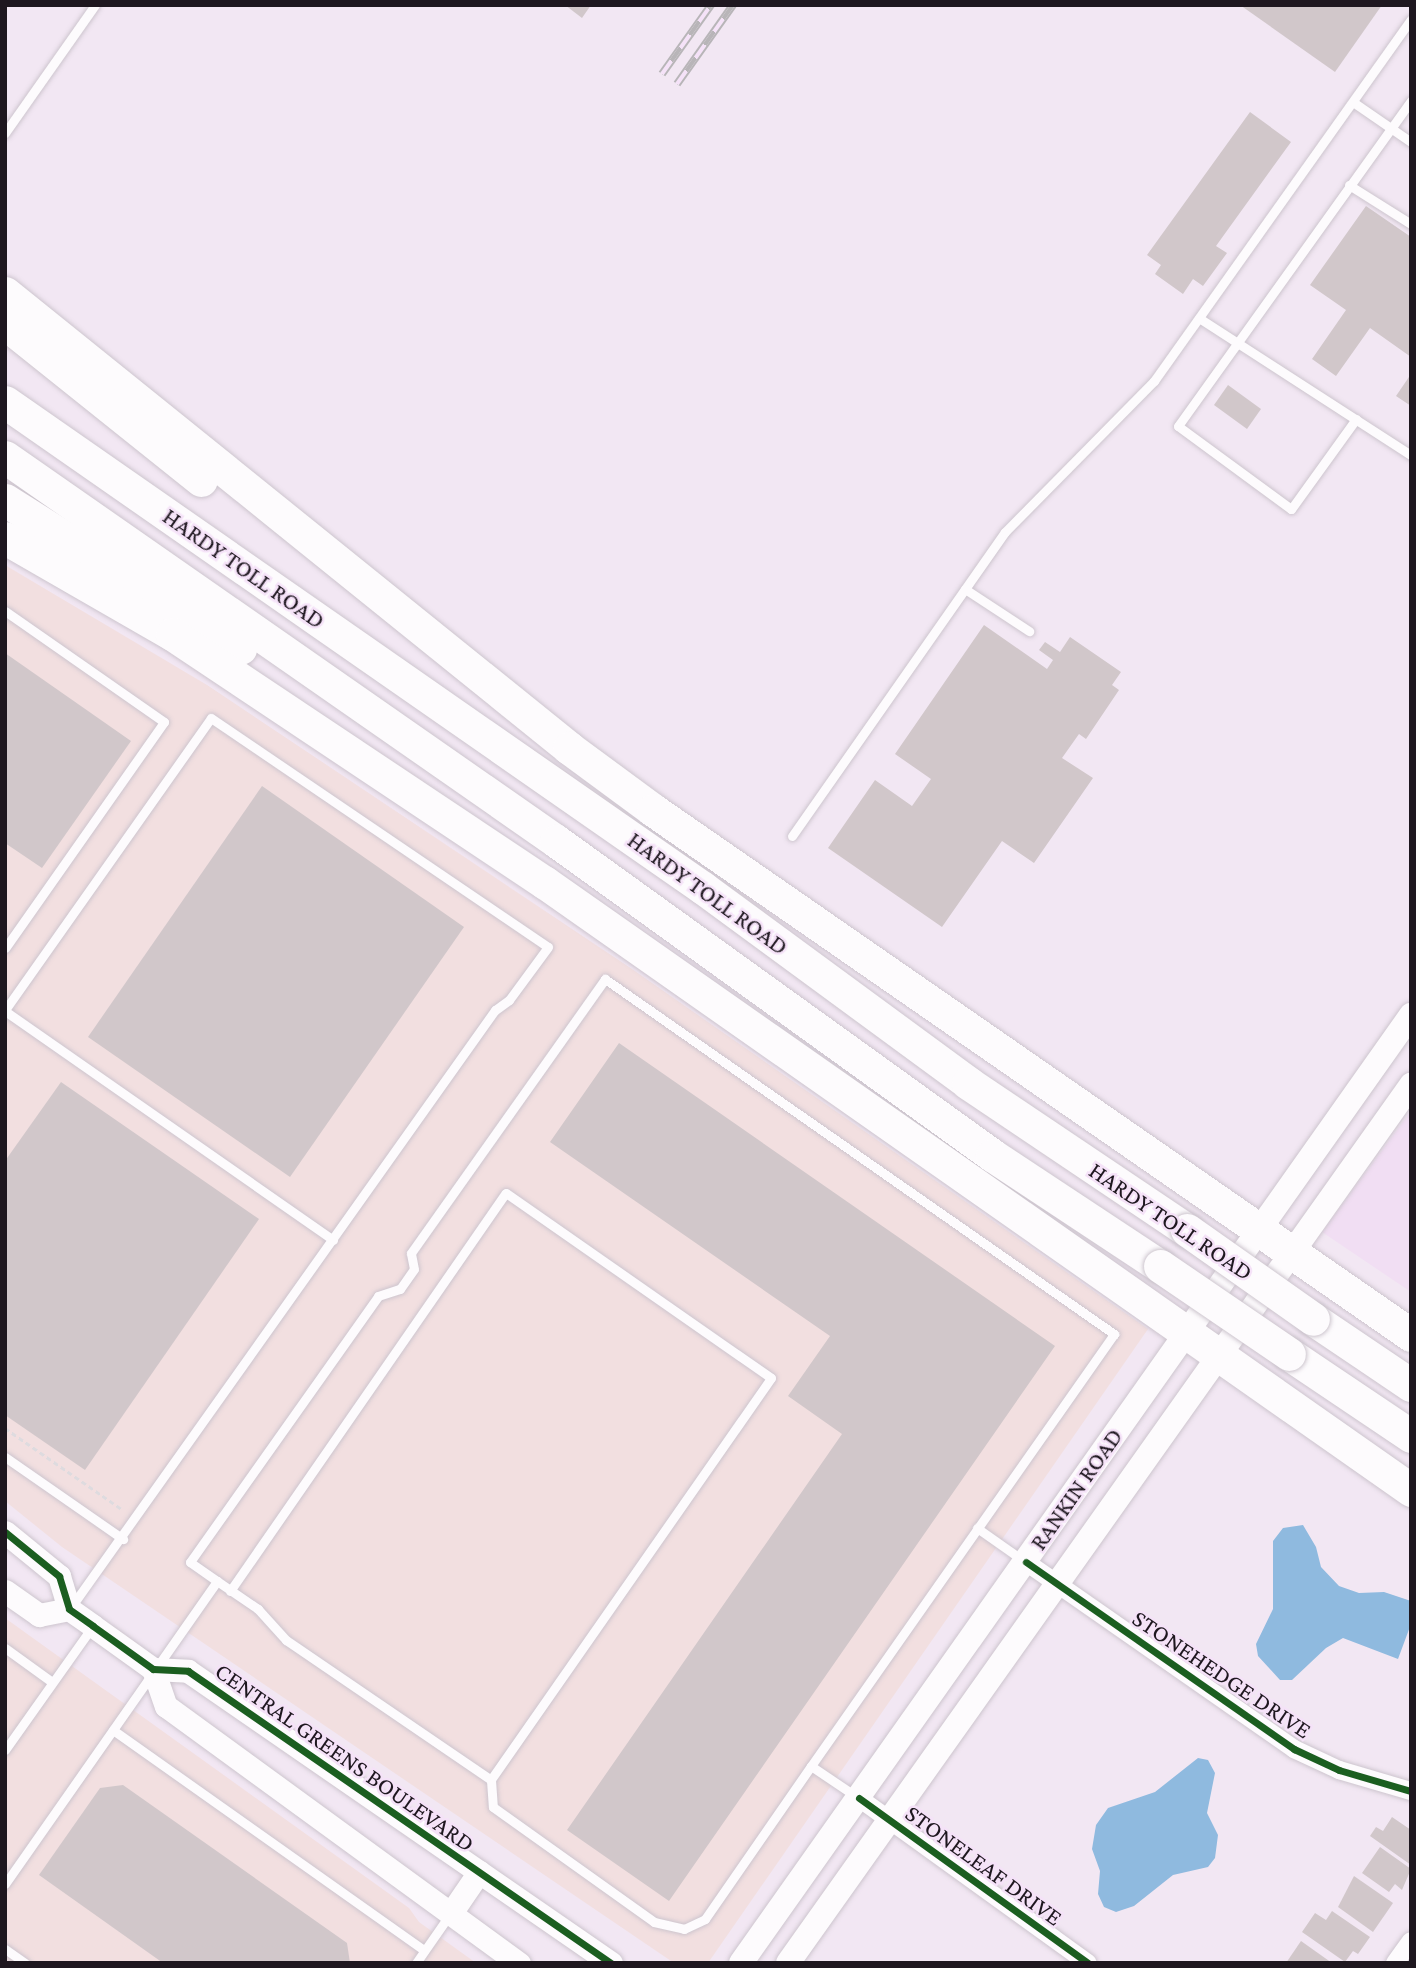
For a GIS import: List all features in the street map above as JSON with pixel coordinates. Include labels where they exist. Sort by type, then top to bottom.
[{"type":"highway","points":[[5,293],[580,756],[1411,1335]]},
{"type":"highway","points":[[5,323],[703,887]]},
{"type":"highway","name":"HARDY TOLL ROAD","points":[[5,402],[703,887],[968,1083],[1411,1385]]},
{"type":"highway","name":"HARDY TOLL ROAD","points":[[5,457],[556,841],[992,1155],[1411,1436]]},
{"type":"highway","points":[[5,500],[202,622],[401,756],[556,841]]},
{"type":"highway","points":[[5,538],[172,634],[544,881],[1411,1490]]},
{"type":"main road","name":"RANKIN ROAD","points":[[741,1963],[1026,1562],[1185,1331],[1411,1015]]},
{"type":"main road","name":"RANKIN ROAD","points":[[788,1963],[1411,1085]]},
{"type":"street","points":[[5,1532],[59,1576],[69,1609],[153,1668],[166,1706],[519,1963]]},
{"type":"street","name":"STONEHEDGE DRIVE","points":[[1026,1562],[1294,1749],[1339,1770],[1411,1791]]},
{"type":"street","points":[[5,1591],[39,1615],[69,1609]]},
{"type":"street","name":"CENTRAL GREENS BOULEVARD","points":[[153,1668],[188,1671],[611,1963]]},
{"type":"street","name":"STONELEAF DRIVE","points":[[859,1798],[1088,1963]]},
{"type":"street","points":[[451,1913],[479,1872]]},
{"type":"street","points":[[1395,1963],[1411,1941]]},
{"type":"lane","points":[[5,133],[95,5]]},
{"type":"lane","points":[[792,836],[1005,532],[1154,381],[1411,20]]},
{"type":"lane","points":[[1356,419],[1291,509],[1178,426],[1239,347],[1349,185],[1411,101]]},
{"type":"lane","points":[[1353,102],[1411,142]]},
{"type":"lane","points":[[1349,185],[1411,224]]},
{"type":"lane","points":[[1199,318],[1239,347],[1411,455]]},
{"type":"lane","points":[[965,589],[1029,631]]},
{"type":"lane","points":[[5,611],[164,722],[8,937],[5,948]]},
{"type":"lane","points":[[69,1609],[137,1520],[495,1010],[509,1000],[548,947],[211,718],[5,1011],[333,1240]]},
{"type":"lane","points":[[230,1591],[506,1193],[771,1378],[491,1780],[493,1807],[654,1923],[684,1928],[705,1919],[1114,1334],[605,979],[411,1253],[414,1269],[400,1289],[379,1296],[190,1562],[230,1591],[258,1609],[286,1640],[491,1780]]},
{"type":"lane","points":[[5,1457],[123,1539]]},
{"type":"lane","points":[[977,1528],[1026,1562]]},
{"type":"lane","points":[[5,1884],[153,1668],[217,1581]]},
{"type":"lane","points":[[5,1750],[93,1626]]},
{"type":"lane","points":[[5,1648],[52,1682]]},
{"type":"lane","points":[[113,1730],[424,1950]]},
{"type":"lane","points":[[811,1766],[859,1798]]},
{"type":"lane","points":[[418,1962],[451,1913]]},
{"type":"lane","points":[[5,1949],[25,1963]]},
{"type":"path","points":[[5,1427],[137,1520]]},
{"type":"shaded area","points":[[5,565],[207,685],[632,969],[1148,1329],[708,1963],[674,1963],[62,1547],[5,1501]]},
{"type":"shaded area","points":[[1411,1111],[1411,1292],[1322,1232]]},
{"type":"shaded area","points":[[5,1618],[409,1908],[419,1922],[476,1963],[5,1963]]},
{"type":"water","points":[[1303,1525],[1316,1547],[1321,1567],[1339,1586],[1359,1593],[1384,1592],[1411,1601],[1411,1624],[1398,1659],[1343,1638],[1326,1648],[1292,1680],[1280,1680],[1258,1656],[1256,1644],[1273,1609],[1273,1541],[1283,1528]]},
{"type":"water","points":[[1198,1758],[1208,1760],[1215,1773],[1207,1813],[1218,1835],[1215,1858],[1208,1867],[1173,1875],[1134,1906],[1116,1912],[1104,1907],[1098,1894],[1100,1871],[1092,1849],[1096,1825],[1108,1808],[1155,1792]]},
{"type":"building","points":[[565,5],[591,5],[582,18]]},
{"type":"building","points":[[1240,5],[1382,5],[1335,72]]},
{"type":"building","points":[[1250,112],[1291,142],[1216,246],[1227,253],[1203,286],[1193,279],[1183,294],[1155,274],[1161,265],[1147,255]]},
{"type":"building","points":[[1366,206],[1411,237],[1411,357],[1370,328],[1336,376],[1312,359],[1346,310],[1310,285]]},
{"type":"building","points":[[1411,374],[1411,406],[1396,396]]},
{"type":"building","points":[[1228,385],[1261,409],[1247,429],[1214,405]]},
{"type":"building","points":[[984,625],[1047,669],[1053,660],[1039,650],[1045,642],[1060,652],[1070,637],[1121,672],[1112,685],[1119,690],[1086,739],[1079,734],[1062,758],[1093,778],[1034,863],[1002,841],[942,927],[828,848],[875,780],[912,806],[931,779],[895,754]]},
{"type":"building","points":[[5,653],[131,741],[42,868],[5,843]]},
{"type":"building","points":[[262,786],[464,927],[290,1177],[88,1037]]},
{"type":"building","points":[[619,1043],[1055,1346],[669,1901],[567,1830],[842,1434],[788,1396],[830,1336],[550,1142]]},
{"type":"building","points":[[61,1082],[259,1219],[85,1470],[5,1415],[5,1161]]},
{"type":"building","points":[[123,1785],[347,1943],[350,1963],[163,1963],[39,1875],[100,1788]]},
{"type":"building","points":[[1392,1817],[1411,1830],[1411,1865],[1370,1836],[1376,1827],[1383,1831]]},
{"type":"building","points":[[1380,1847],[1411,1869],[1402,1890],[1395,1884],[1389,1892],[1362,1873]]},
{"type":"building","points":[[1354,1876],[1393,1903],[1373,1932],[1338,1907]]},
{"type":"building","points":[[1332,1911],[1370,1937],[1358,1954],[1353,1951],[1345,1962],[1302,1932],[1315,1913],[1326,1920]]},
{"type":"building","points":[[1301,1941],[1332,1963],[1286,1963]]},
{"type":"railway","points":[[662,74],[711,5]]},
{"type":"railway","points":[[677,84],[733,5]]},
{"type":"cycle path","points":[[5,1532],[59,1576],[69,1609],[153,1669],[188,1671],[611,1963]]},
{"type":"cycle path","points":[[1026,1562],[1294,1749],[1339,1770],[1411,1791]]},
{"type":"cycle path","points":[[859,1798],[1088,1963]]}]
